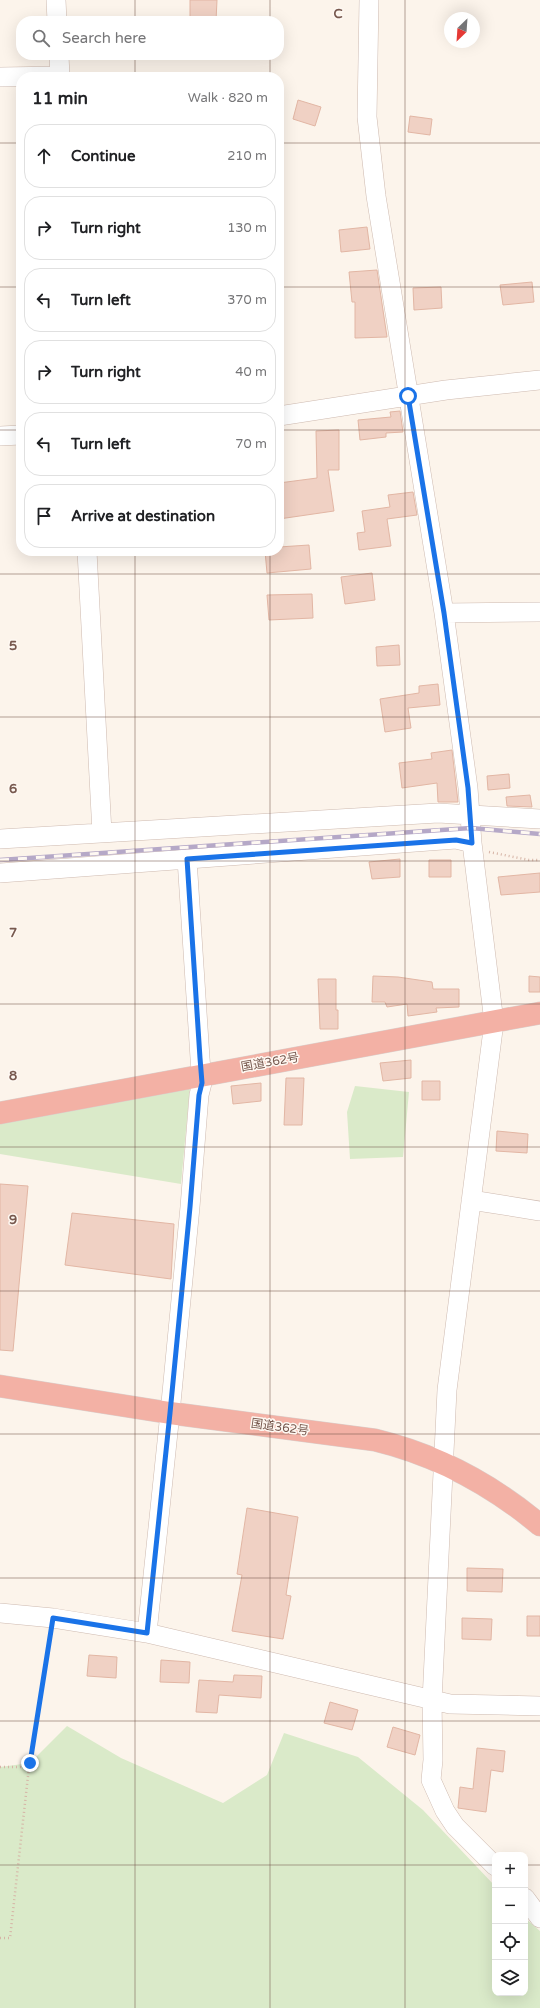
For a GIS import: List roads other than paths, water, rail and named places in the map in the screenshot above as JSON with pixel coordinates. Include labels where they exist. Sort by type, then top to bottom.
[{"type":"highway","name":"国道362号","points":[[0,1113],[203,1075],[222,1070],[540,1013]]},
{"type":"highway","name":"国道362号","points":[[0,1386],[170,1413],[375,1440],[406,1448],[444,1463],[514,1503],[540,1525]]},
{"type":"street","points":[[56,0],[57,16]]},
{"type":"street","points":[[369,0],[367,117],[376,196],[444,613],[468,788],[471,834],[494,1022],[470,1200],[447,1390],[432,1701],[433,1760],[431,1780],[445,1811],[455,1826],[492,1863]]},
{"type":"street","points":[[59,60],[60,72]]},
{"type":"street","points":[[0,77],[16,77]]},
{"type":"street","points":[[284,415],[408,396],[540,380]]},
{"type":"street","points":[[0,436],[16,435]]},
{"type":"street","points":[[87,556],[102,833]]},
{"type":"street","points":[[444,613],[540,612]]},
{"type":"street","points":[[0,839],[438,813],[471,834]]},
{"type":"street","points":[[0,873],[456,840],[471,834],[540,819]]},
{"type":"street","points":[[147,1633],[190,1215],[199,1095],[203,1075],[200,1058],[187,859]]},
{"type":"street","points":[[470,1200],[540,1211]]},
{"type":"street","points":[[0,1613],[53,1618],[147,1633],[432,1701],[450,1704],[540,1706]]},
{"type":"street","points":[[528,1902],[540,1918]]},
{"type":"railway","points":[[0,860],[471,828],[540,834]]}]
